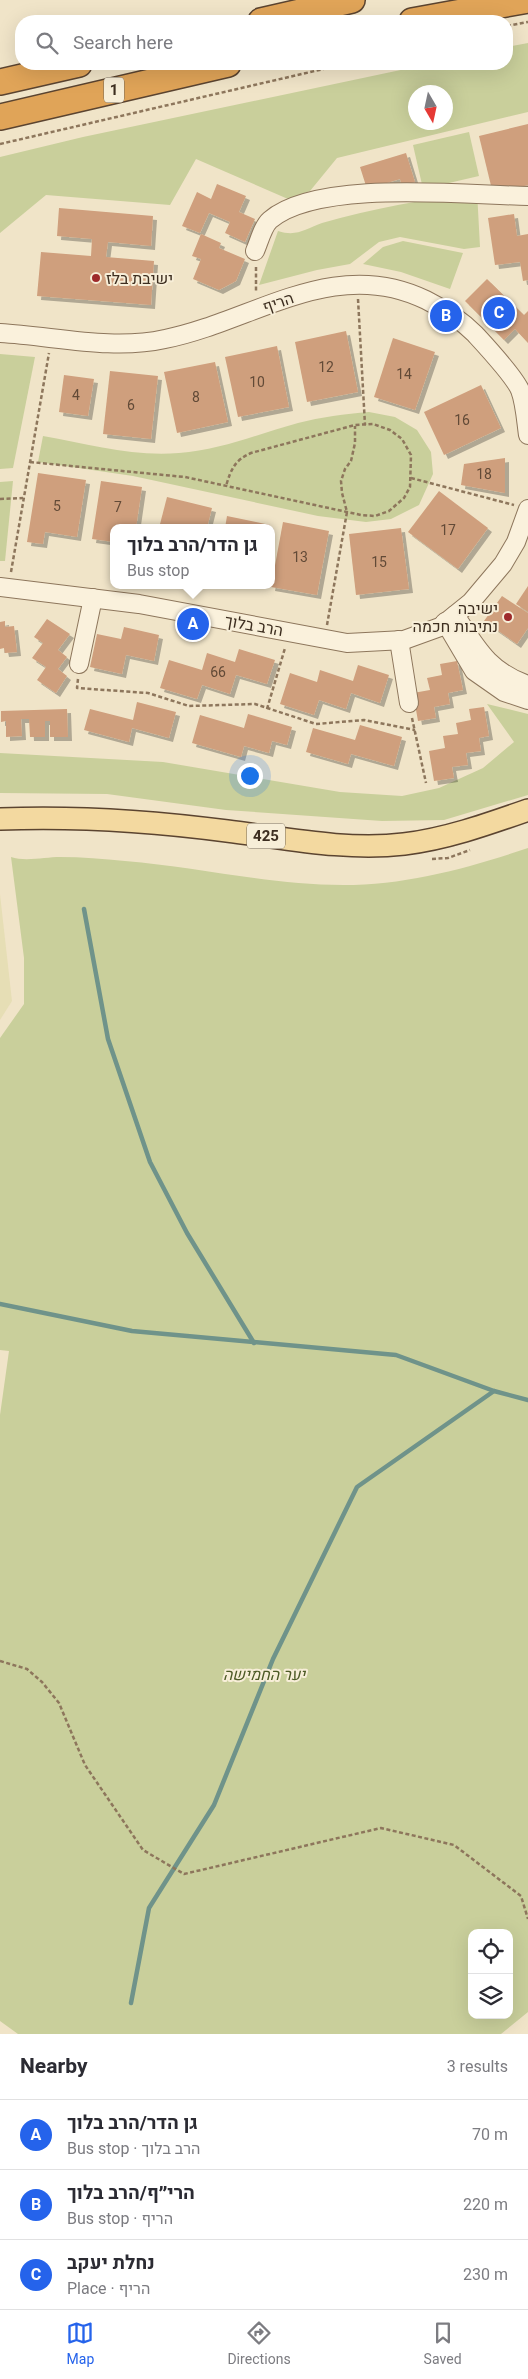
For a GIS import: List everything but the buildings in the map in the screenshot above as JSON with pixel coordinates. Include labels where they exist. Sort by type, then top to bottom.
[{"type":"highway","points":[[287,15],[352,0]]},
{"type":"highway","points":[[436,15],[500,0]]},
{"type":"highway","points":[[444,15],[528,0]]},
{"type":"highway","points":[[0,82],[53,70]]},
{"type":"highway","name":"1","points":[[0,117],[202,70]]},
{"type":"main road","name":"425","points":[[0,819],[68,817],[114,819],[374,846],[424,841],[528,810]]},
{"type":"street","points":[[255,251],[269,221],[314,199],[410,192],[528,196]]},
{"type":"street","name":"הריף","points":[[0,333],[134,344],[189,333],[317,288],[380,284],[409,292],[434,304],[465,324],[524,387]]},
{"type":"street","points":[[524,387],[528,435]]},
{"type":"street","name":"הרב בלוך","points":[[4,587],[93,598],[290,631],[347,643],[399,640],[440,627],[471,602],[503,564],[516,542],[524,508]]},
{"type":"street","points":[[79,664],[93,598]]},
{"type":"street","points":[[450,618],[485,660],[511,678],[528,685]]},
{"type":"street","points":[[450,618],[474,671],[504,692],[528,700]]},
{"type":"street","points":[[399,640],[409,704]]},
{"type":"path","points":[[513,25],[528,22]]},
{"type":"path","points":[[0,144],[319,70]]},
{"type":"path","points":[[255,251],[257,309]]},
{"type":"path","points":[[357,284],[365,425]]},
{"type":"path","points":[[4,587],[24,498],[51,337]]},
{"type":"path","points":[[30,462],[185,477],[226,486],[347,512],[375,516],[389,511],[404,498],[410,487],[411,454],[402,439],[390,430],[373,424],[354,425],[241,457],[232,466],[226,486]]},
{"type":"path","points":[[325,638],[347,512],[341,481],[345,469],[351,461],[355,443],[354,425]]},
{"type":"path","points":[[411,478],[524,508]]},
{"type":"path","points":[[0,498],[24,498]]},
{"type":"path","points":[[267,708],[290,631]]},
{"type":"path","points":[[79,664],[77,688],[148,693],[189,706],[254,704],[316,724],[364,720],[415,730]]},
{"type":"path","points":[[409,704],[426,783]]},
{"type":"path","points":[[0,1662],[27,1669],[42,1682],[59,1703],[85,1765],[143,1850],[184,1874],[381,1828],[454,1844],[521,1896],[528,1919]]},
{"type":"shaded area","points":[[0,894],[12,1001],[0,1020]]},
{"type":"green space","points":[[528,43],[528,112],[337,158],[310,191],[288,199],[196,159],[170,205],[46,195],[0,233],[0,157],[83,137],[401,70],[513,70],[513,46]]},
{"type":"green space","points":[[469,132],[479,176],[423,189],[413,145]]},
{"type":"green space","points":[[477,191],[480,247],[464,249],[400,237],[379,242],[350,264],[317,270],[259,285],[278,231],[296,233],[322,223],[360,213]]},
{"type":"green space","points":[[403,241],[463,253],[450,289],[401,272],[363,264],[383,247]]},
{"type":"green space","points":[[0,354],[35,357],[13,468],[0,469]]},
{"type":"green space","points":[[369,412],[395,417],[417,430],[431,452],[433,474],[419,505],[391,519],[366,522],[318,516],[133,476],[38,462],[43,436],[128,451],[162,454],[179,453],[210,449],[307,421]]},
{"type":"green space","points":[[13,481],[5,561],[0,561],[0,482]]},
{"type":"green space","points":[[487,704],[528,714],[528,795],[444,820],[382,821],[226,810],[107,794],[0,793],[0,753],[163,762],[340,792],[402,796],[439,788],[483,768],[514,742]]},
{"type":"green space","name":"יער החמישה","points":[[528,848],[528,2012],[501,2034],[18,2034],[0,2021],[0,1415],[9,1351],[0,1350],[0,1038],[24,1004],[24,958],[11,857],[23,859],[60,857],[109,860],[288,882],[343,885],[414,879]]},
{"type":"waterway","points":[[84,909],[108,1039],[150,1162],[187,1233],[254,1343]]},
{"type":"waterway","points":[[0,1304],[132,1331],[396,1355],[494,1391],[528,1400]]},
{"type":"waterway","points":[[131,2003],[149,1908],[214,1805],[273,1659],[357,1487],[494,1391]]},
{"type":"place","name":"ישיבת בלז","points":[[96,278]]},
{"type":"place","name":"נחלת יעקב","points":[[499,313]]},
{"type":"place","name":"הרי״ף/הרב בלוך","points":[[446,316]]},
{"type":"place","name":"ישיבה נתיבות חכמה","points":[[508,617]]},
{"type":"place","name":"גן הדר/הרב בלוך","points":[[193,624]]}]
